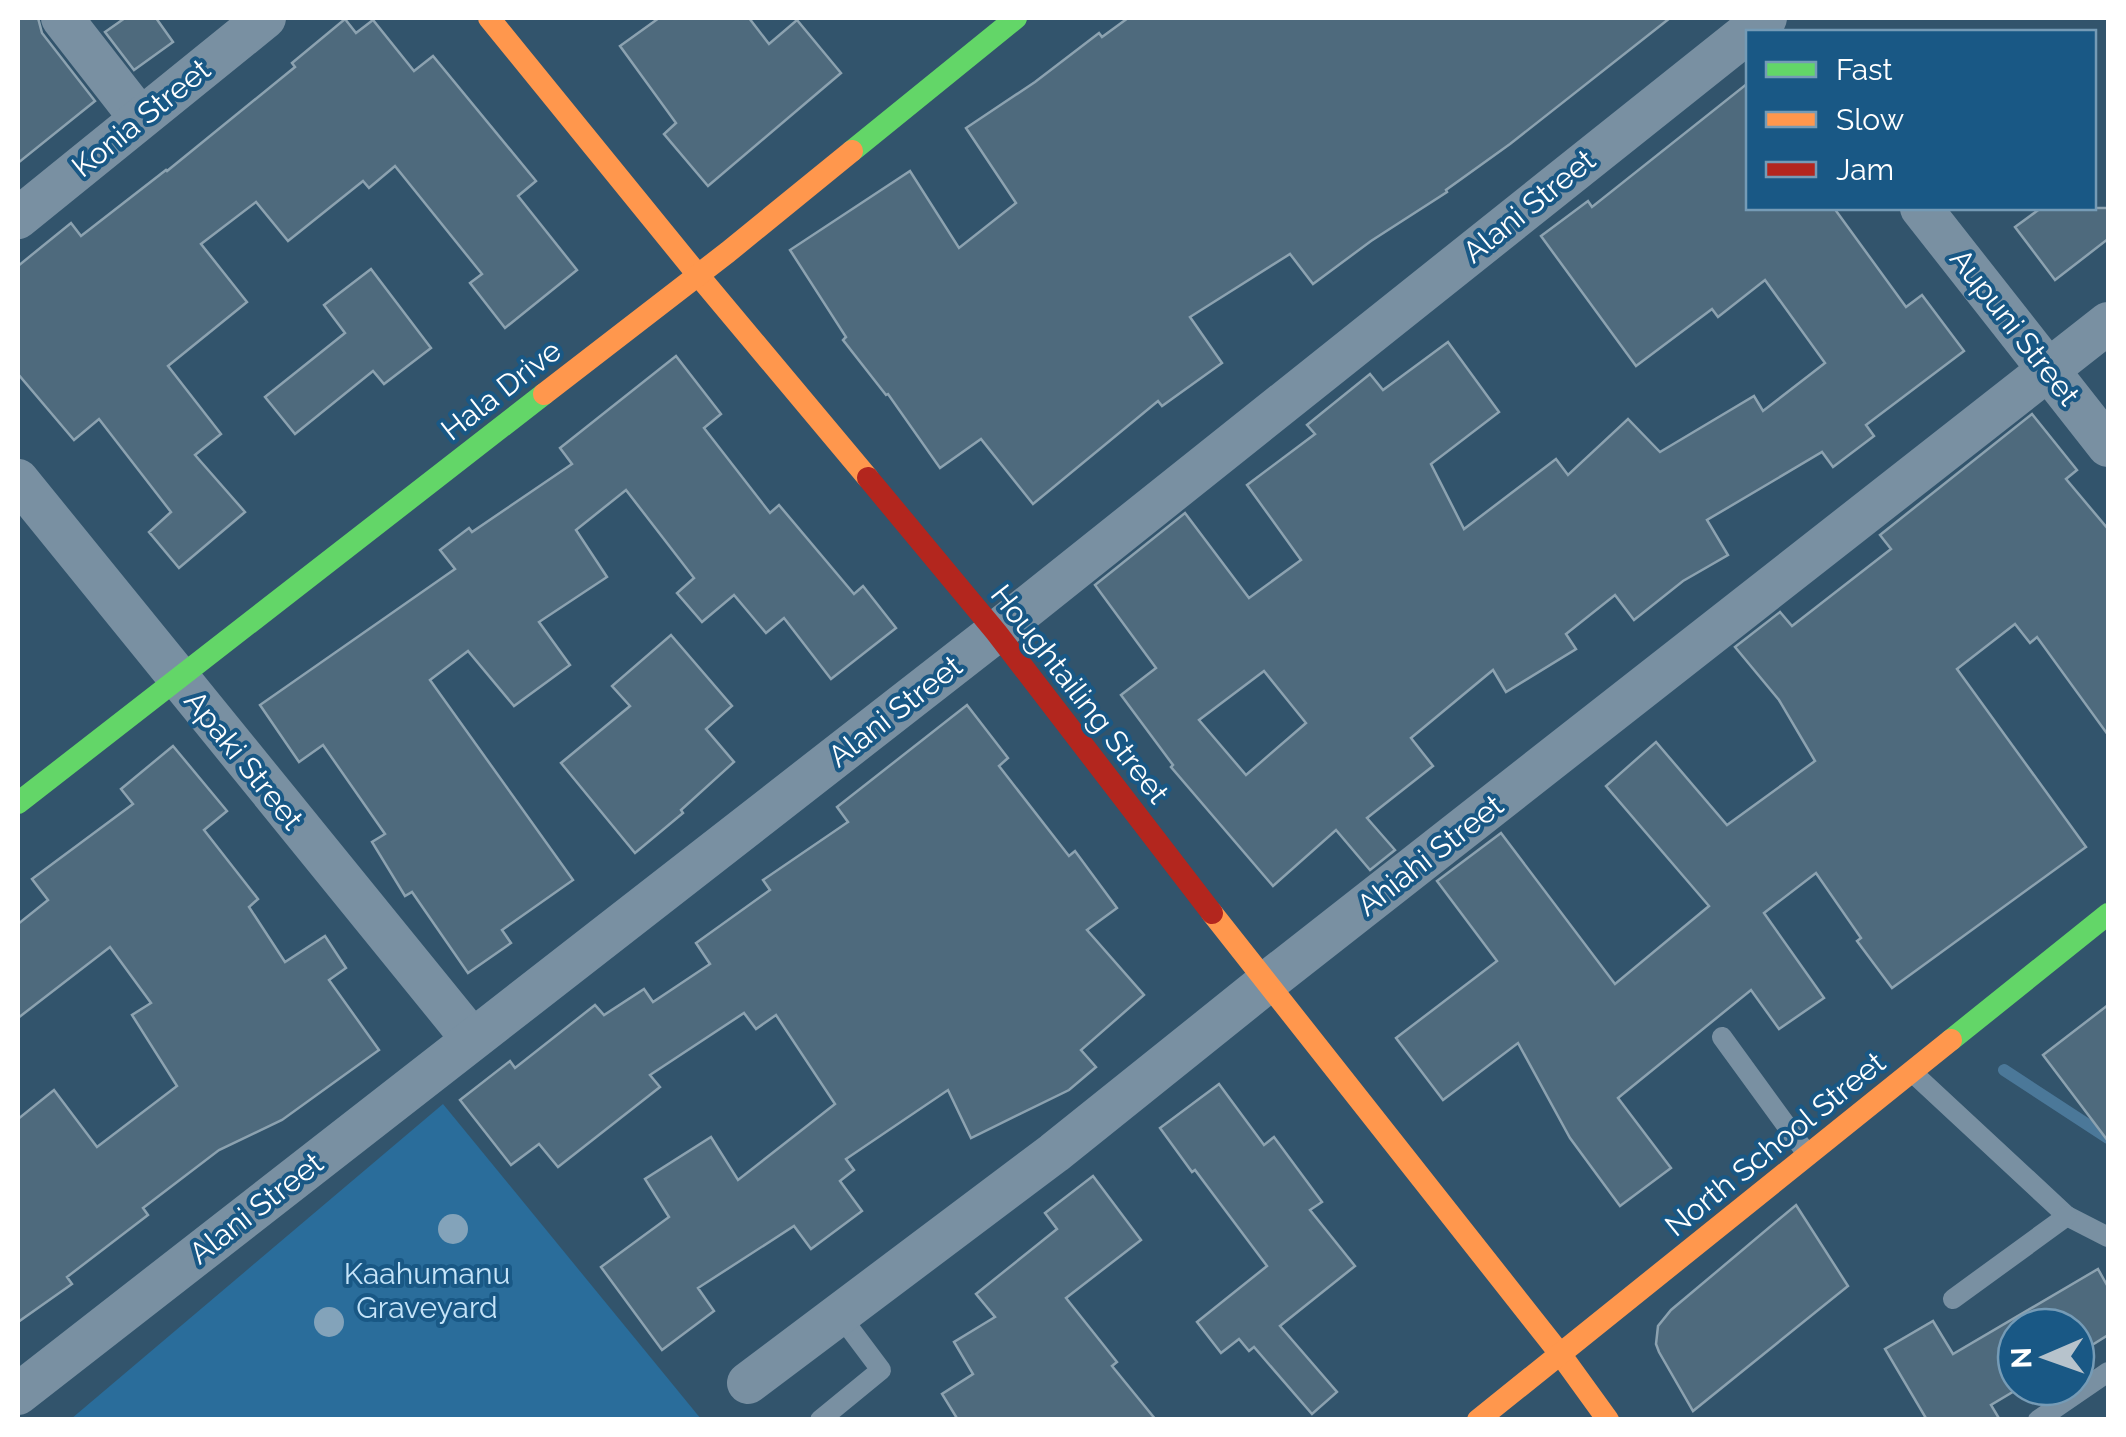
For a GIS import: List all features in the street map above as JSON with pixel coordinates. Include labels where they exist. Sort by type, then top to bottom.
[{"type":"street","points":[[62,18],[140,118]]},
{"type":"street","name":"Konia Street","points":[[18,218],[265,18]]},
{"type":"street","name":"Houghtailing Street","points":[[489,18],[996,632],[1608,1420]]},
{"type":"street","name":"Hala Drive","points":[[18,803],[698,275],[1016,18]]},
{"type":"street","name":"Alani Street","points":[[18,1394],[996,632],[1746,36]]},
{"type":"street","name":"Aupuni Street","points":[[1923,210],[2108,446]]},
{"type":"street","name":"Ahiahi Street","points":[[748,1382],[1054,1154],[2108,322]]},
{"type":"street","name":"Apaki Street","points":[[18,480],[472,1039]]},
{"type":"street","name":"North School Street","points":[[1478,1420],[2108,914]]},
{"type":"lane","points":[[1722,1037],[1808,1156]]},
{"type":"lane","points":[[1911,1072],[2067,1216],[2108,1237]]},
{"type":"lane","points":[[1953,1300],[2067,1216]]},
{"type":"lane","points":[[820,1420],[881,1370],[838,1314]]},
{"type":"lane","points":[[2038,1420],[2108,1372]]},
{"type":"green space","name":"Kaahumanu Graveyard","points":[[443,1104],[701,1419],[71,1419]]},
{"type":"building","points":[[18,18],[38,18],[42,33],[95,101],[18,163]]},
{"type":"building","points":[[125,18],[156,18],[173,42],[134,70],[105,32]]},
{"type":"building","points":[[659,18],[749,18],[769,44],[797,20],[841,73],[708,186],[664,134],[676,123],[620,46]]},
{"type":"building","points":[[1128,18],[1670,18],[1447,192],[1313,284],[1290,254],[1190,317],[1222,363],[1162,406],[1158,401],[1033,504],[981,439],[940,468],[888,394],[843,340],[846,337],[790,250],[910,171],[959,248],[1016,203],[966,128],[1099,33],[1102,37]]},
{"type":"building","points":[[345,19],[356,33],[373,20],[414,71],[433,56],[536,181],[518,196],[577,270],[505,328],[470,283],[482,274],[395,166],[369,188],[363,181],[288,241],[256,202],[201,244],[247,302],[168,366],[221,434],[195,455],[245,512],[179,568],[149,532],[171,512],[99,419],[74,440],[18,374],[18,266],[71,223],[81,236],[295,67],[292,63]]},
{"type":"building","points":[[1746,85],[1746,210],[1835,210],[1906,307],[1922,295],[1964,351],[1866,425],[1874,436],[1833,467],[1822,452],[1707,520],[1728,555],[1683,581],[1634,620],[1615,595],[1566,634],[1576,649],[1506,692],[1493,670],[1411,738],[1433,766],[1367,818],[1395,850],[1370,870],[1336,830],[1273,886],[1171,767],[1121,695],[1156,668],[1095,585],[1185,513],[1249,598],[1301,560],[1247,485],[1315,434],[1307,425],[1370,374],[1383,390],[1448,342],[1499,412],[1431,464],[1464,529],[1556,459],[1568,475],[1628,419],[1660,452],[1754,396],[1763,411],[1825,363],[1765,280],[1718,317],[1712,309],[1636,366],[1541,236],[1588,201],[1592,207]],"holes":[[[1264,671],[1306,723],[1246,775],[1199,720]]]},
{"type":"building","points":[[2108,208],[2108,239],[2055,280],[2015,227],[2038,210]]},
{"type":"building","points":[[371,269],[431,348],[384,384],[373,371],[295,434],[265,397],[345,333],[324,305]]},
{"type":"building","points":[[676,356],[721,414],[704,428],[770,513],[779,505],[854,594],[863,586],[896,628],[831,679],[784,618],[766,633],[734,595],[702,622],[677,593],[694,578],[626,490],[576,530],[607,577],[539,622],[570,665],[514,706],[468,651],[430,680],[573,880],[502,930],[511,943],[468,973],[412,892],[405,896],[372,842],[385,834],[323,745],[299,762],[260,705],[455,569],[440,550],[572,464],[560,448]]},
{"type":"building","points":[[2032,414],[2077,470],[2066,479],[2108,529],[2108,735],[2037,637],[2030,643],[2015,624],[1957,669],[2086,847],[1892,988],[1857,941],[1861,938],[1816,873],[1764,913],[1824,998],[1779,1029],[1751,990],[1618,1098],[1671,1168],[1620,1206],[1570,1138],[1518,1043],[1443,1100],[1396,1038],[1497,961],[1437,881],[1501,833],[1615,984],[1709,906],[1606,786],[1656,742],[1727,825],[1815,761],[1779,700],[1735,647],[1780,612],[1792,626],[1891,549],[1880,535]]},
{"type":"building","points":[[671,635],[732,706],[706,729],[734,762],[681,810],[683,813],[635,853],[561,763],[630,706],[612,686]]},
{"type":"building","points":[[967,705],[1008,758],[999,766],[1069,856],[1075,851],[1117,908],[1087,930],[1144,995],[1081,1050],[1096,1067],[1069,1090],[971,1138],[948,1090],[846,1159],[854,1170],[840,1181],[862,1211],[811,1249],[794,1226],[698,1288],[714,1311],[662,1350],[601,1267],[669,1217],[645,1179],[711,1137],[738,1180],[835,1104],[776,1015],[756,1029],[744,1013],[650,1075],[660,1087],[558,1167],[539,1144],[511,1165],[460,1100],[510,1061],[515,1068],[595,1005],[604,1015],[644,989],[653,1002],[710,964],[696,943],[770,890],[763,880],[848,822],[837,807]]},
{"type":"building","points":[[173,746],[227,811],[204,830],[258,899],[249,907],[285,962],[325,936],[346,968],[329,980],[379,1050],[282,1120],[219,1150],[143,1208],[148,1215],[67,1277],[72,1284],[18,1322],[18,1119],[54,1090],[97,1147],[177,1086],[132,1015],[151,1003],[110,947],[18,1018],[18,924],[48,900],[32,879],[133,804],[121,789]]},
{"type":"building","points":[[2108,1005],[2108,1141],[2043,1055]]},
{"type":"building","points":[[1219,1084],[1264,1145],[1274,1137],[1322,1202],[1310,1210],[1355,1266],[1280,1326],[1337,1392],[1312,1414],[1254,1347],[1249,1351],[1239,1339],[1221,1353],[1197,1322],[1267,1266],[1160,1128]]},
{"type":"building","points":[[1093,1176],[1141,1240],[1066,1298],[1117,1362],[1112,1366],[1156,1420],[958,1420],[942,1394],[973,1374],[954,1342],[995,1317],[976,1294],[1057,1229],[1045,1213]]},
{"type":"building","points":[[1796,1205],[1848,1286],[1693,1411],[1659,1352],[1658,1326],[1671,1310]]},
{"type":"building","points":[[2098,1269],[2108,1287],[2108,1335],[2096,1342],[2096,1307],[2033,1307]]},
{"type":"building","points":[[1933,1321],[1953,1354],[1996,1329],[1996,1402],[1991,1405],[2000,1420],[1927,1420],[1885,1349]]},
{"type":"waterway","points":[[2004,1070],[2108,1138]]},
{"type":"traffic: fast","points":[[852,151],[1016,18]]},
{"type":"traffic: fast","points":[[18,803],[544,394]]},
{"type":"traffic: fast","points":[[1951,1040],[2108,914]]},
{"type":"traffic: slow","points":[[489,18],[868,478]]},
{"type":"traffic: slow","points":[[544,394],[852,151]]},
{"type":"traffic: slow","points":[[1212,913],[1608,1420]]},
{"type":"traffic: slow","points":[[1478,1420],[1951,1040]]},
{"type":"traffic: jam","points":[[868,478],[996,632],[1212,913]]}]
